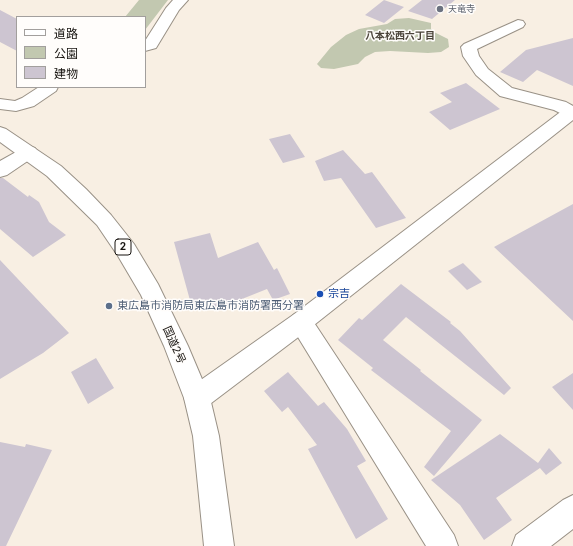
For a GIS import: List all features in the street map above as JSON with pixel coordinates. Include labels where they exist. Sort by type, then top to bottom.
[{"type":"main road","points":[[146,46],[151,44],[173,8],[180,0]]},
{"type":"main road","points":[[518,24],[469,47],[471,56],[482,72],[506,92],[560,106],[573,111]]},
{"type":"main road","points":[[0,104],[16,106],[28,102],[49,88]]},
{"type":"main road","points":[[197,398],[301,322],[573,111]]},
{"type":"main road","name":"国道2号","points":[[0,134],[29,152],[54,171],[104,220],[126,250],[150,291],[176,346],[197,398],[206,436],[219,546]]},
{"type":"main road","points":[[0,170],[29,152]]},
{"type":"main road","points":[[301,322],[443,546]]},
{"type":"main road","points":[[526,546],[573,510]]},
{"type":"green space","points":[[139,0],[168,0],[146,29],[146,16],[126,16]]},
{"type":"green space","points":[[409,18],[431,23],[431,29],[434,32],[448,39],[449,47],[441,52],[428,53],[390,51],[375,52],[365,57],[358,64],[334,69],[321,68],[317,64],[331,47],[346,35],[359,29],[387,24],[395,19]]},
{"type":"building","points":[[384,0],[404,7],[384,23],[365,15]]},
{"type":"building","name":"天竜寺","points":[[422,0],[455,0],[432,19],[408,11]]},
{"type":"building","points":[[0,10],[16,18],[16,50],[0,42]]},
{"type":"building","points":[[573,38],[573,86],[537,70],[523,82],[500,72],[526,50]]},
{"type":"building","points":[[466,83],[500,109],[450,130],[429,112],[452,102],[440,93]]},
{"type":"building","points":[[290,134],[305,157],[283,163],[269,139]]},
{"type":"building","points":[[343,150],[365,174],[372,172],[406,218],[376,228],[341,178],[324,181],[315,161]]},
{"type":"building","points":[[0,178],[3,178],[28,197],[29,195],[39,202],[49,222],[66,235],[33,257],[0,229]]},
{"type":"building","points":[[573,204],[573,321],[494,247]]},
{"type":"building","points":[[210,233],[218,258],[258,242],[274,270],[277,268],[290,294],[273,300],[267,289],[232,303],[203,311],[200,302],[191,304],[174,242]]},
{"type":"building","points":[[0,260],[69,333],[43,353],[0,379]]},
{"type":"building","points":[[463,263],[482,282],[467,290],[448,271]]},
{"type":"building","points":[[401,284],[451,322],[450,323],[460,331],[511,388],[504,395],[406,317],[383,340],[482,420],[434,476],[424,467],[451,431],[371,370],[373,368],[338,340],[359,318],[362,320]]},
{"type":"building","points":[[96,358],[114,388],[88,404],[71,372]]},
{"type":"building","points":[[288,372],[318,406],[324,402],[347,429],[366,461],[357,466],[388,519],[356,539],[308,449],[317,445],[288,407],[282,412],[264,391]]},
{"type":"building","points":[[573,373],[573,410],[552,387]]},
{"type":"building","points":[[500,434],[538,463],[549,448],[562,463],[546,475],[540,468],[496,498],[512,520],[484,540],[460,505],[431,480]]},
{"type":"building","points":[[0,442],[25,447],[26,444],[52,450],[6,546],[0,546]]},
{"type":"place","name":"天竜寺","points":[[440,9]]},
{"type":"place","name":"宗吉","points":[[320,294]]},
{"type":"place","name":"東広島市消防局東広島市消防署西分署","points":[[109,306]]},
{"type":"district","name":"八本松西六丁目","points":[[400,36]]}]
